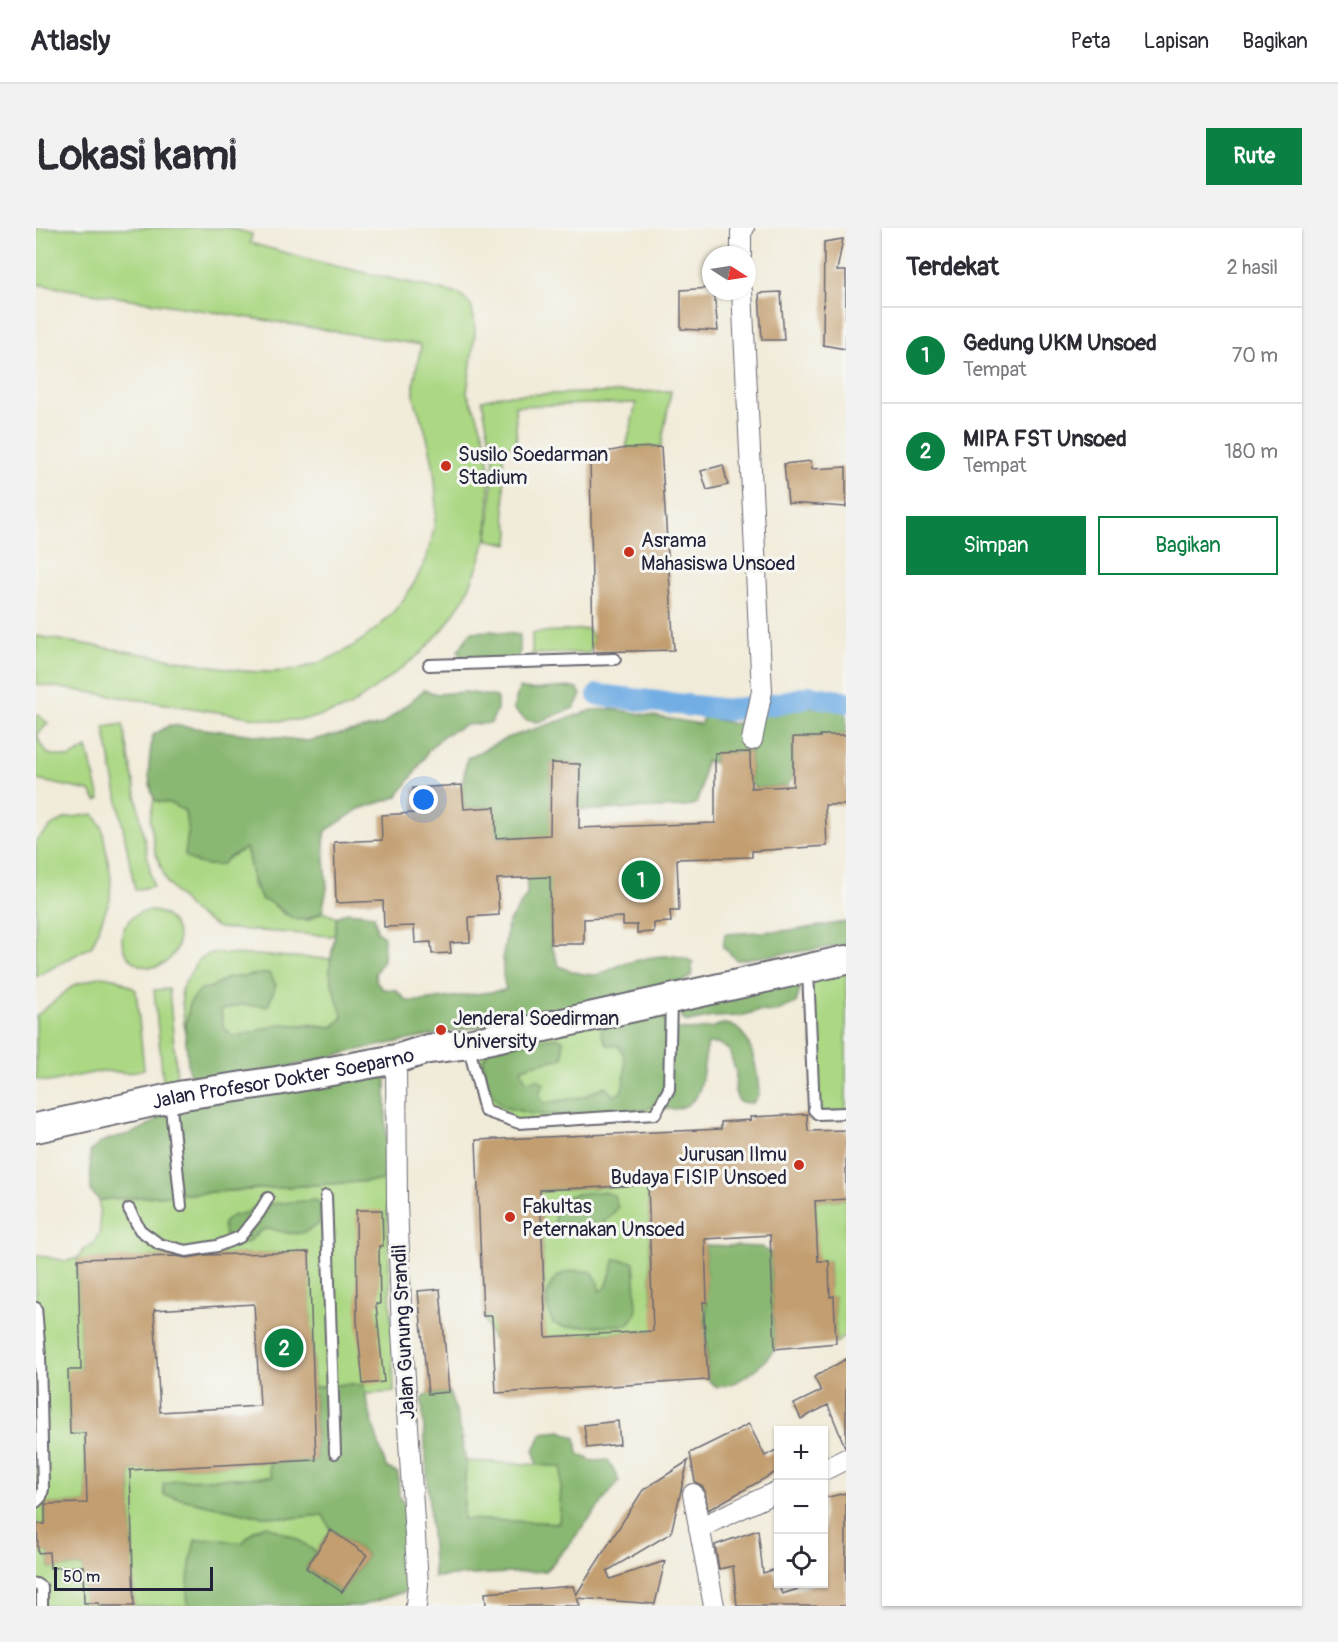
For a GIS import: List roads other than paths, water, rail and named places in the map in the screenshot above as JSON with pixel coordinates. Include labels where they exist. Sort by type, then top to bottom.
[{"type":"street","points":[[741,246],[741,232],[744,228]]},
{"type":"street","points":[[742,300],[762,691],[752,740]]},
{"type":"street","name":"Jalan Profesor Dokter Soeparno","points":[[36,1128],[170,1098],[396,1059],[428,1049],[468,1044],[846,960]]},
{"type":"street","name":"Jalan Gunung Srandil","points":[[396,1059],[397,1202],[402,1331],[418,1584],[416,1606]]},
{"type":"street","points":[[828,1468],[846,1459]]},
{"type":"street","points":[[699,1528],[774,1493]]},
{"type":"street","points":[[693,1494],[714,1606]]},
{"type":"lane","points":[[429,664],[615,658]]},
{"type":"lane","points":[[808,969],[814,1110],[818,1114],[846,1113]]},
{"type":"lane","points":[[468,1044],[485,1111],[519,1123],[656,1114],[669,1089],[671,999]]},
{"type":"lane","points":[[170,1098],[181,1206]]},
{"type":"lane","points":[[326,1196],[335,1453]]},
{"type":"lane","points":[[129,1209],[140,1230],[159,1244],[186,1251],[217,1246],[240,1237],[268,1198]]},
{"type":"lane","points":[[36,1308],[40,1355],[43,1489],[41,1497],[36,1502]]},
{"type":"lane","points":[[36,1584],[42,1588],[42,1606]]},
{"type":"waterway","points":[[598,695],[728,710],[775,704],[811,696],[846,702]]},
{"type":"place","name":"Susilo Soedarman Stadium","points":[[446,466]]},
{"type":"place","name":"Asrama Mahasiswa Unsoed","points":[[629,552]]},
{"type":"place","name":"Gedung UKM Unsoed","points":[[641,880]]},
{"type":"place","name":"Jenderal Soedirman University","points":[[441,1030]]},
{"type":"place","name":"Jurusan Ilmu Budaya FISIP Unsoed","points":[[799,1165]]},
{"type":"place","name":"Fakultas Peternakan Unsoed","points":[[510,1217]]},
{"type":"place","name":"MIPA FST Unsoed","points":[[284,1348]]}]
